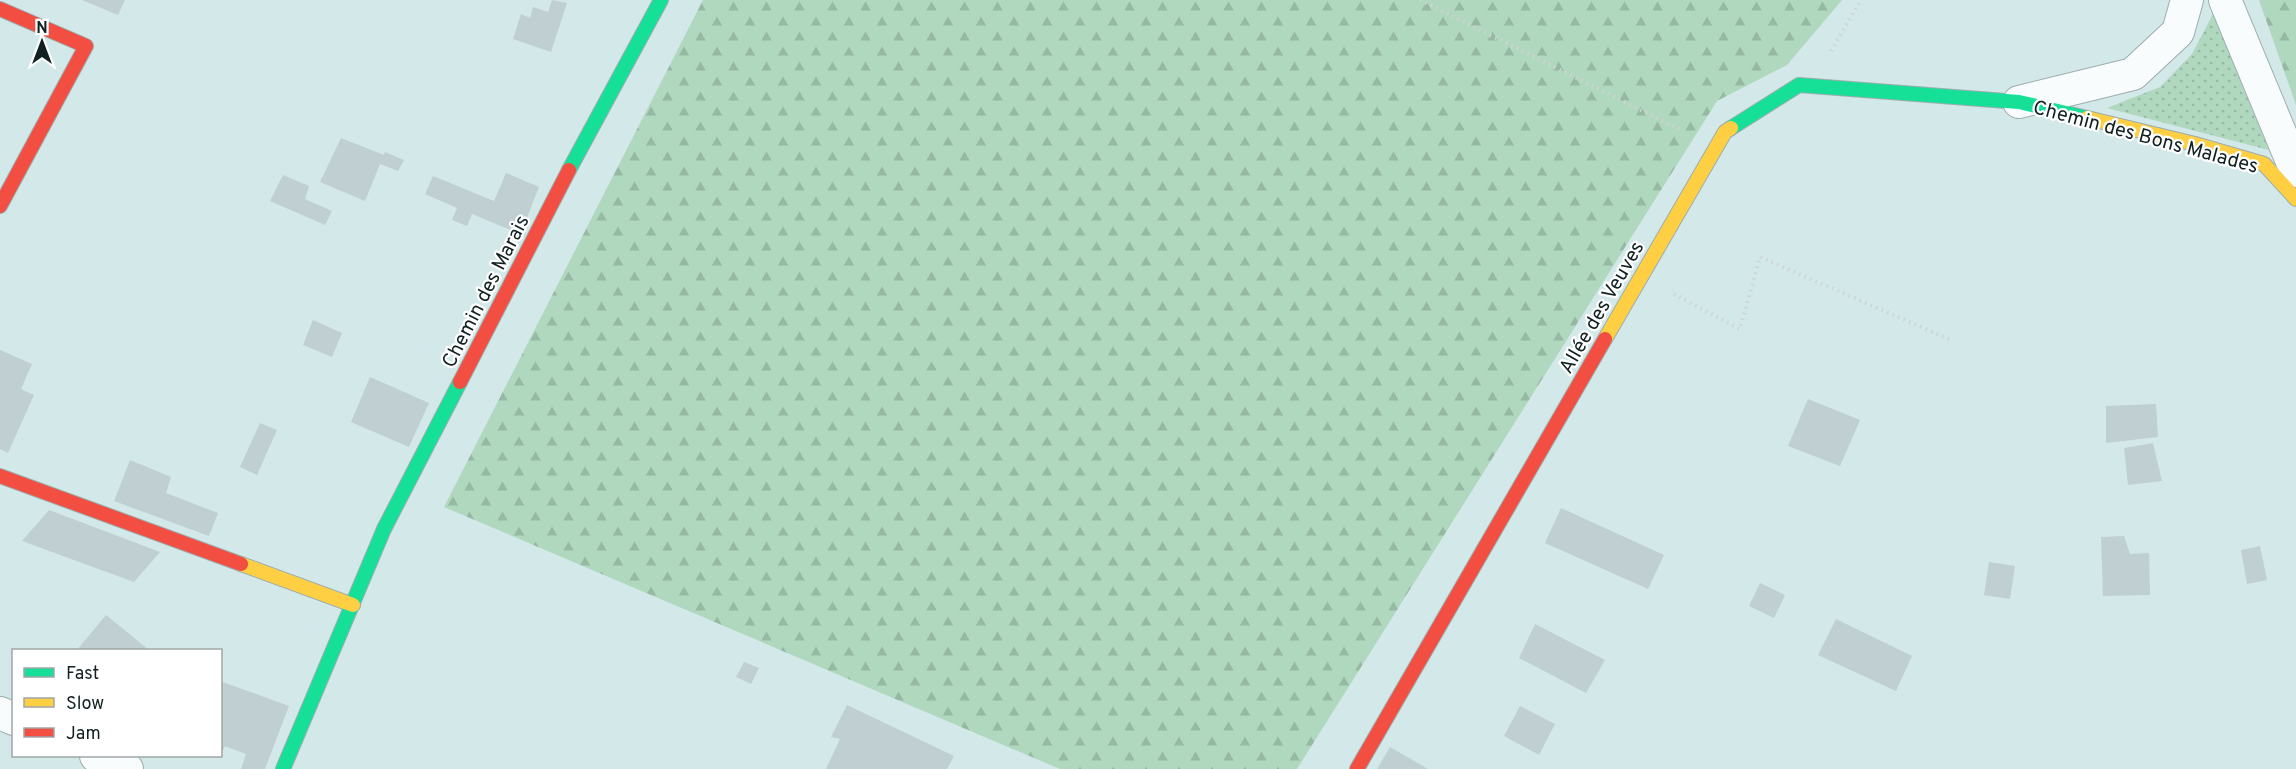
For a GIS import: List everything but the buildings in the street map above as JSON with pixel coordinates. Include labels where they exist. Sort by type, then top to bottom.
[{"type":"street","name":"Chemin des Marais","points":[[284,769],[384,529],[562,184],[661,0]]},
{"type":"street","points":[[2019,102],[2133,74],[2178,32],[2187,0]]},
{"type":"street","name":"Chemin des Bons Malades","points":[[2225,0],[2296,171]]},
{"type":"street","points":[[0,9],[86,46],[0,206]]},
{"type":"street","name":"Allée des Veuves","points":[[1357,769],[1725,132],[1799,85],[2019,102]]},
{"type":"street","name":"Chemin des Bons Malades","points":[[2019,102],[2195,144],[2264,164],[2296,199]]},
{"type":"street","points":[[0,476],[353,605]]},
{"type":"street","points":[[98,757],[127,769]]},
{"type":"path","points":[[1420,0],[1716,147]]},
{"type":"path","points":[[1827,87],[1826,59],[1861,0]]},
{"type":"path","points":[[1641,277],[1740,329],[1760,257],[1951,340]]},
{"type":"green space","points":[[703,0],[1842,0],[1787,65],[1717,101],[1297,769],[1060,769],[444,507]]},
{"type":"green space","points":[[2259,0],[2296,0],[2296,105]]},
{"type":"green space","points":[[2213,14],[2269,150],[2107,108],[2160,87],[2192,54]]},
{"type":"traffic: fast","points":[[569,170],[661,0]]},
{"type":"traffic: fast","points":[[1731,128],[1799,85],[2019,102],[2087,118]]},
{"type":"traffic: fast","points":[[283,769],[384,529],[460,382]]},
{"type":"traffic: slow","points":[[2087,118],[2195,144],[2264,164],[2296,199]]},
{"type":"traffic: slow","points":[[1605,339],[1725,132],[1731,128]]},
{"type":"traffic: slow","points":[[241,564],[353,605]]},
{"type":"traffic: jam","points":[[0,9],[86,46],[0,206]]},
{"type":"traffic: jam","points":[[460,382],[569,170]]},
{"type":"traffic: jam","points":[[1357,769],[1605,339]]},
{"type":"traffic: jam","points":[[0,476],[241,564]]}]
